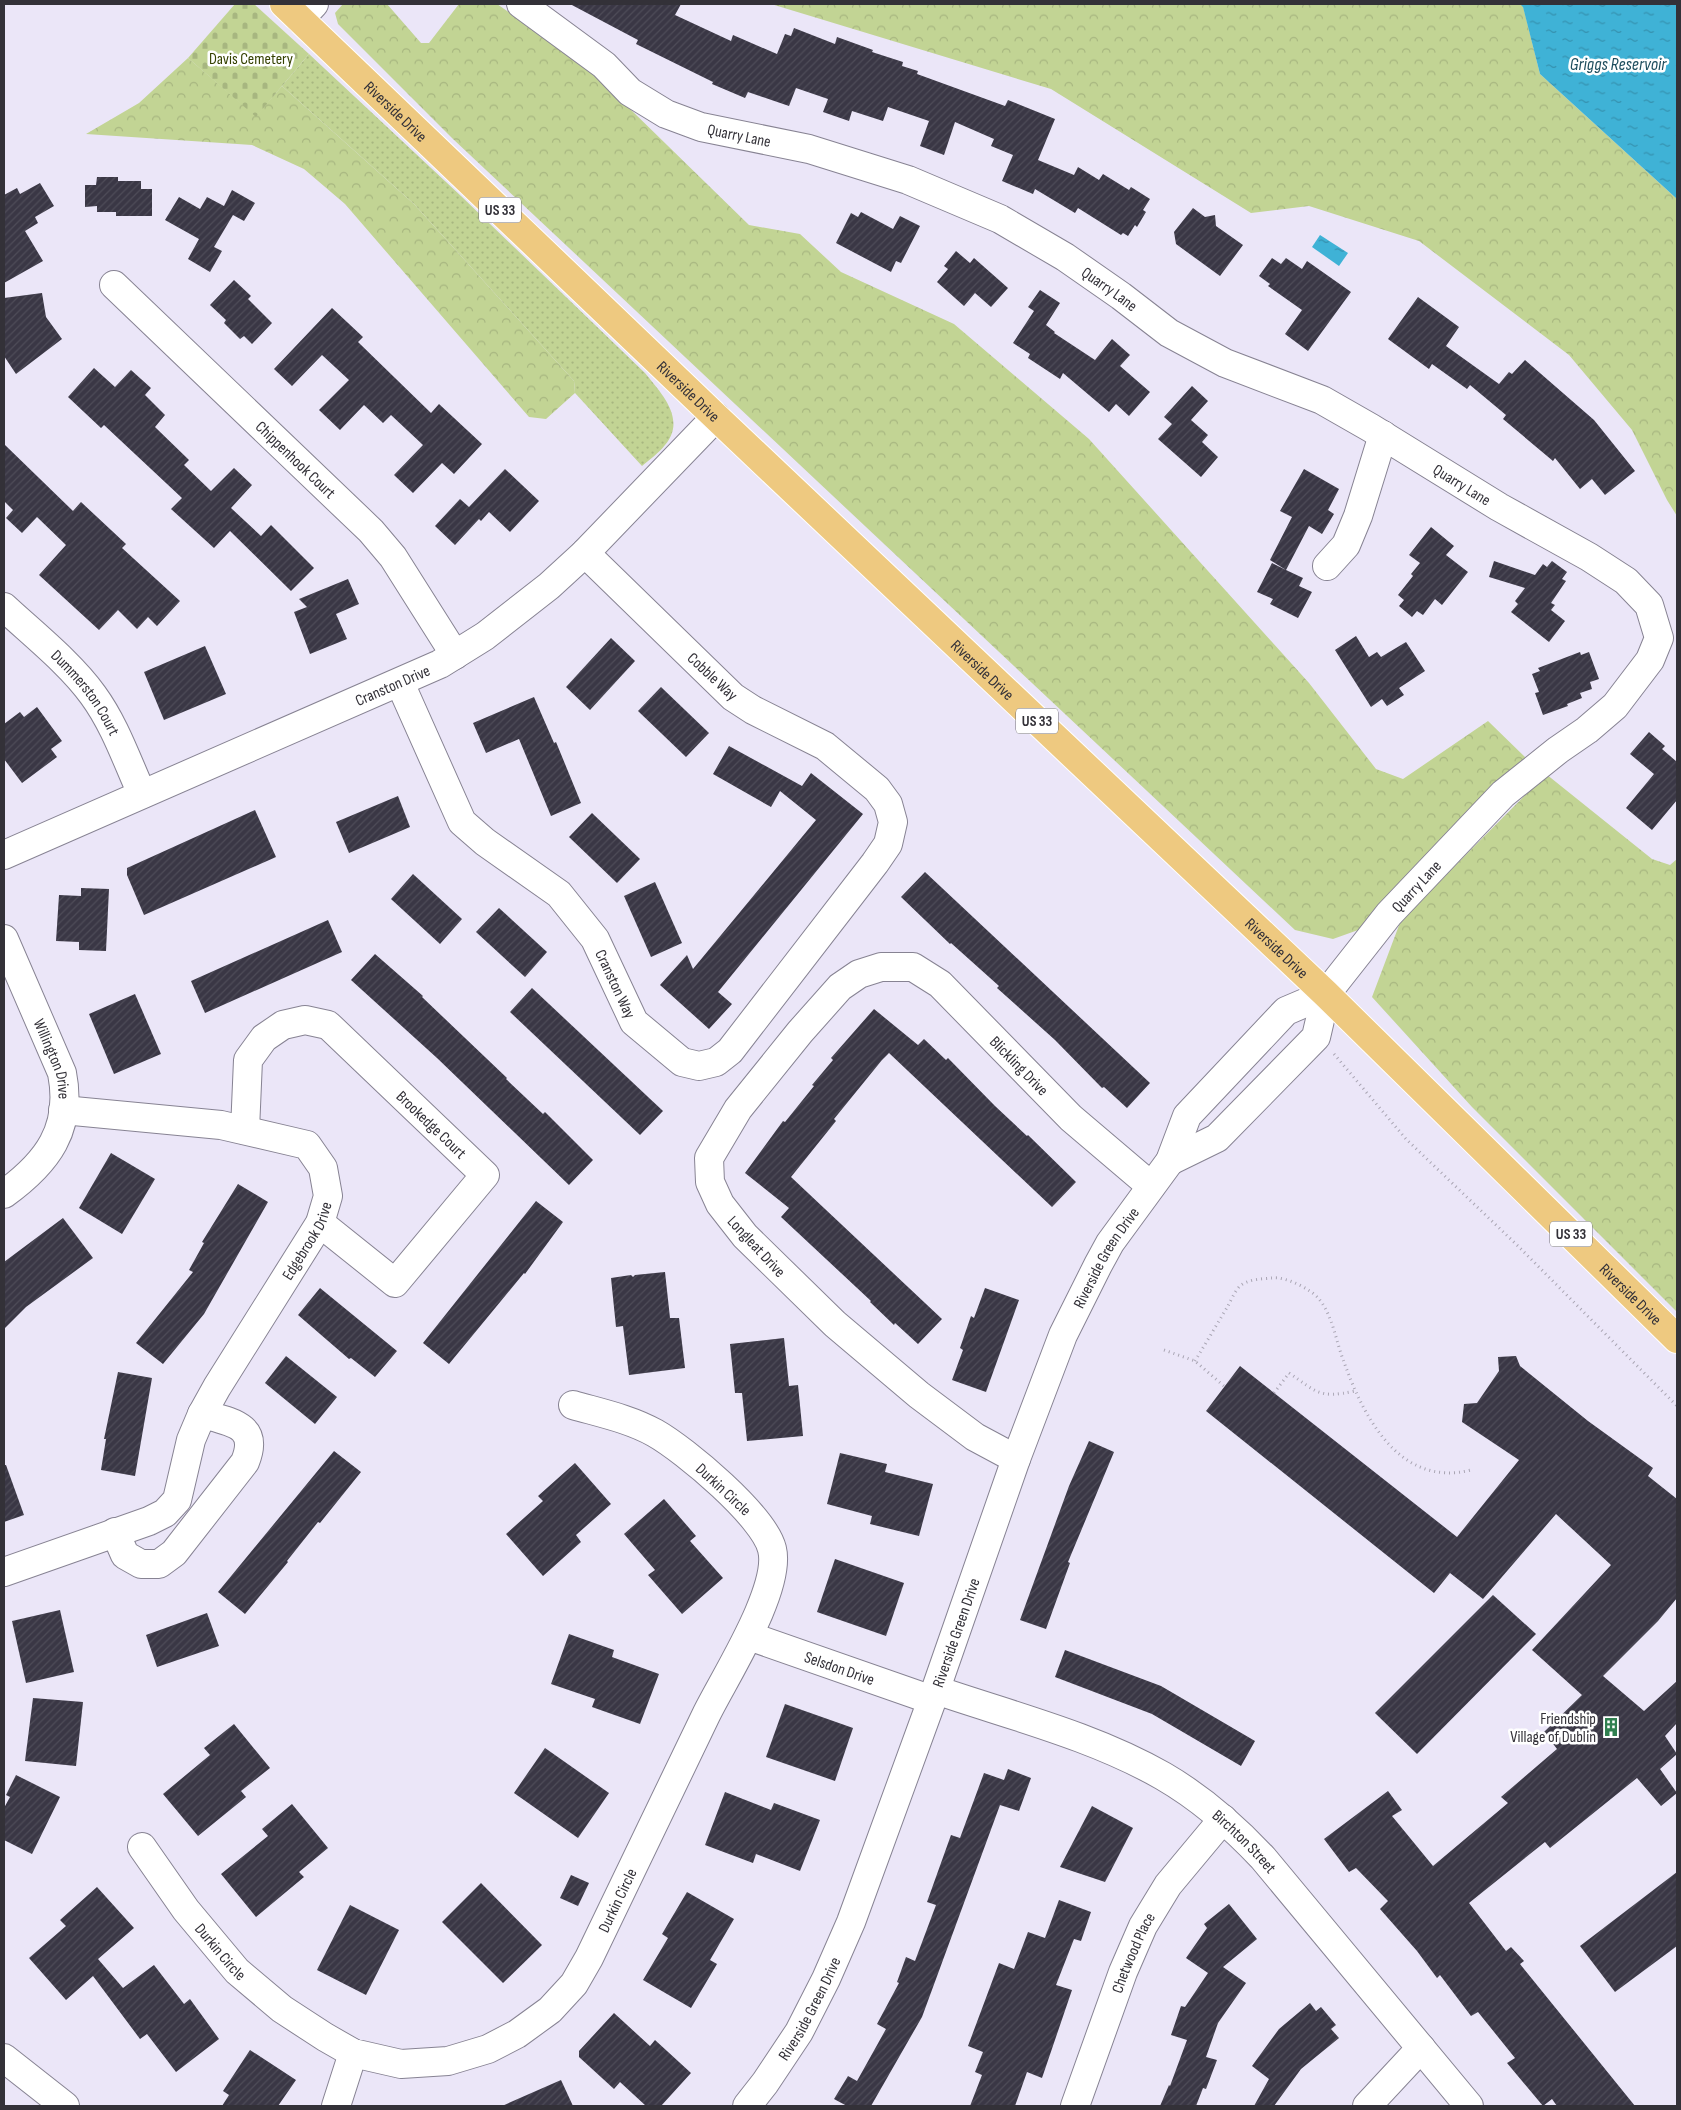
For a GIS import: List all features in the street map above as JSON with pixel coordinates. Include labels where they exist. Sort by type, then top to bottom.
[{"type":"main road","name":"Riverside Drive","points":[[299,9],[716,417],[1326,994],[1677,1339]]},
{"type":"street","name":"Quarry Lane","points":[[521,4],[604,65],[630,92],[666,114],[701,127],[810,150],[908,180],[1000,219],[1065,257],[1121,296],[1169,333],[1225,363],[1322,400],[1383,435],[1499,507],[1589,557],[1626,581],[1649,605],[1668,639],[1615,706],[1587,730],[1558,750],[1503,794],[1389,914],[1326,994]]},
{"type":"street","name":"Chippenhook Court","points":[[114,285],[371,531],[393,557],[455,655]]},
{"type":"street","name":"Cranston Drive","points":[[4,855],[400,683],[455,655],[485,636],[549,586],[585,553],[716,417]]},
{"type":"street","points":[[1327,566],[1346,545],[1358,516],[1383,435]]},
{"type":"street","name":"Cobble Way","points":[[585,553],[733,697],[753,710],[825,746],[877,788],[888,804],[893,822]]},
{"type":"street","name":"Dummerston Court","points":[[4,607],[66,666],[92,694],[114,730],[142,794]]},
{"type":"street","name":"Cranston Way","points":[[400,683],[462,822],[485,842],[559,894],[595,938],[634,1022],[682,1062],[699,1066],[716,1062],[730,1050],[875,863],[888,844],[893,822]]},
{"type":"street","name":"Willington Drive","points":[[4,939],[62,1074],[65,1090],[59,1134],[50,1151],[23,1181],[4,1194]]},
{"type":"street","name":"Blickling Drive","points":[[881,967],[913,967],[940,984],[1071,1118],[1151,1186]]},
{"type":"street","name":"Longleat Drive","points":[[881,967],[859,974],[840,987],[738,1109],[709,1158],[710,1182],[720,1204],[744,1236],[835,1324],[918,1395],[975,1437],[1016,1460]]},
{"type":"street","points":[[1316,1037],[1326,994]]},
{"type":"street","name":"Riverside Green Drive","points":[[748,2106],[765,2084],[799,2032],[826,1979],[851,1922],[934,1695],[1016,1460],[1063,1335],[1110,1243],[1170,1162],[1186,1116],[1286,1011],[1326,994]]},
{"type":"street","name":"Brookedge Court","points":[[245,1130],[248,1060],[264,1038],[283,1025],[305,1020],[328,1025],[485,1175],[395,1283],[320,1223]]},
{"type":"street","name":"Riverside Green Drive","points":[[1170,1162],[1217,1138],[1316,1037]]},
{"type":"street","name":"Edgebrook Drive","points":[[4,1572],[165,1513],[177,1500],[192,1440],[202,1414],[320,1223],[328,1196],[323,1168],[307,1145],[221,1125],[63,1110]]},
{"type":"street","name":"Durkin Circle","points":[[142,1847],[186,1910],[237,1972],[282,2009],[353,2053],[402,2064],[448,2061],[495,2046],[517,2034],[550,2010],[574,1984],[589,1958],[712,1702],[749,1636],[765,1595],[773,1566],[772,1550],[768,1536],[750,1512],[687,1455],[656,1433],[628,1421],[573,1405]]},
{"type":"street","points":[[115,1532],[125,1555],[141,1564],[159,1564],[174,1553],[245,1462],[250,1449],[248,1436],[239,1425],[202,1414]]},
{"type":"street","name":"Selsdon Drive","points":[[749,1636],[934,1695]]},
{"type":"street","name":"Birchton Street","points":[[934,1695],[1086,1741],[1163,1776],[1201,1800],[1263,1858],[1469,2106]]},
{"type":"street","name":"Chetwood Place","points":[[1075,2106],[1123,1972],[1143,1926],[1168,1885],[1223,1819]]},
{"type":"street","points":[[1367,2106],[1421,2048]]},
{"type":"street","points":[[336,2106],[353,2053]]},
{"type":"street","points":[[4,2058],[65,2106]]},
{"type":"path","points":[[1316,1037],[1336,1056],[1406,1139],[1518,1246],[1677,1406]]},
{"type":"path","points":[[1195,1361],[1240,1286],[1257,1279],[1278,1277],[1296,1283],[1319,1298],[1327,1311],[1355,1391],[1375,1428],[1390,1448],[1414,1464],[1438,1472],[1456,1474],[1471,1470]]},
{"type":"path","points":[[1164,1350],[1195,1361],[1225,1387]]},
{"type":"path","points":[[1274,1393],[1288,1373],[1320,1394],[1338,1395],[1355,1391]]},
{"type":"green space","name":"Davis Cemetery","points":[[235,4],[254,4],[309,54],[256,117],[188,58]]},
{"type":"green space","points":[[343,4],[387,4],[421,43],[429,43],[459,4],[497,4],[585,65],[749,225],[800,234],[841,272],[954,324],[1089,439],[1309,683],[1376,769],[1403,779],[1488,721],[1527,759],[1361,929],[1333,939],[1295,930],[453,139],[338,24],[335,13]]},
{"type":"green space","points":[[771,4],[1520,4],[1523,6],[1540,74],[1677,199],[1677,516],[1632,430],[1569,355],[1419,241],[1309,206],[1251,213],[1051,89]]},
{"type":"green space","points":[[309,54],[461,196],[645,373],[664,398],[673,416],[671,435],[660,451],[642,466],[575,393],[574,381],[414,204],[282,86]]},
{"type":"green space","points":[[188,58],[256,116],[282,86],[414,204],[574,381],[575,393],[546,419],[529,417],[345,204],[304,169],[252,145],[86,134],[139,103]]},
{"type":"green space","points":[[1546,774],[1652,859],[1670,865],[1677,859],[1677,1312],[1472,1107],[1372,997],[1401,920]]},
{"type":"water","name":"Griggs Reservoir","points":[[1520,4],[1677,4],[1677,199],[1540,74],[1523,7]]},
{"type":"water","points":[[1320,235],[1348,253],[1339,266],[1312,247]]},
{"type":"building","points":[[570,4],[681,4],[675,15],[731,41],[733,35],[777,54],[785,34],[791,36],[794,28],[835,44],[837,37],[873,50],[872,52],[903,62],[902,66],[918,71],[917,74],[1005,106],[1008,100],[1055,119],[1038,160],[1074,175],[1078,167],[1099,180],[1103,174],[1129,190],[1131,187],[1150,199],[1143,210],[1146,212],[1137,227],[1135,225],[1128,236],[1123,233],[1121,235],[1078,208],[1075,213],[1035,189],[1033,194],[1002,181],[1013,155],[991,146],[994,139],[955,122],[944,155],[920,146],[929,121],[888,107],[883,121],[852,111],[849,121],[823,112],[828,99],[796,88],[789,106],[748,92],[745,98],[712,84],[713,82],[636,44],[638,40]]},
{"type":"building","points":[[97,177],[118,177],[118,181],[141,181],[141,189],[152,189],[152,216],[116,216],[116,212],[97,212],[97,206],[85,207],[85,185],[96,185]]},
{"type":"building","points":[[40,183],[54,206],[35,217],[38,223],[25,231],[43,261],[4,283],[4,195],[17,188],[20,194]]},
{"type":"building","points":[[232,190],[255,203],[244,221],[233,215],[214,247],[222,251],[210,272],[188,259],[199,239],[165,220],[179,197],[200,209],[207,197],[224,206]]},
{"type":"building","points":[[1193,208],[1205,217],[1215,215],[1216,226],[1243,245],[1220,276],[1176,244],[1174,232]]},
{"type":"building","points":[[861,212],[893,229],[900,216],[920,226],[901,263],[896,261],[891,272],[836,243],[851,213],[858,217]]},
{"type":"building","points":[[956,251],[970,263],[974,258],[1008,288],[991,307],[975,293],[964,306],[937,282],[948,269],[944,266]]},
{"type":"building","points":[[1272,258],[1281,264],[1286,258],[1302,269],[1307,261],[1351,292],[1308,351],[1285,334],[1302,310],[1268,286],[1270,284],[1259,276]]},
{"type":"building","points":[[234,280],[251,296],[248,299],[272,323],[252,344],[244,336],[240,339],[224,323],[226,320],[210,305]]},
{"type":"building","points":[[1040,290],[1060,303],[1046,325],[1054,333],[1095,360],[1112,339],[1130,355],[1120,366],[1150,392],[1129,416],[1116,404],[1109,412],[1063,373],[1060,379],[1028,358],[1030,354],[1013,343],[1034,311],[1028,307]]},
{"type":"building","points":[[42,293],[46,317],[62,339],[16,374],[4,356],[4,298]]},
{"type":"building","points":[[1418,297],[1459,327],[1446,346],[1499,384],[1509,372],[1512,374],[1525,360],[1594,420],[1635,471],[1605,495],[1592,479],[1580,489],[1555,458],[1553,461],[1503,419],[1506,415],[1470,385],[1467,389],[1432,364],[1429,369],[1388,339]]},
{"type":"building","points":[[332,308],[363,337],[358,342],[431,413],[439,404],[482,444],[454,474],[442,463],[413,493],[394,475],[423,445],[391,415],[383,423],[364,405],[340,430],[319,410],[349,380],[322,355],[292,386],[274,369]]},
{"type":"building","points":[[94,368],[115,387],[131,370],[151,388],[145,395],[165,415],[155,427],[189,460],[184,465],[211,491],[234,468],[252,485],[231,508],[261,536],[271,525],[314,568],[291,591],[230,531],[214,548],[171,509],[182,498],[104,425],[101,428],[68,397]]},
{"type":"building","points":[[1192,386],[1208,401],[1191,420],[1208,435],[1202,442],[1218,457],[1201,477],[1158,439],[1172,424],[1164,417]]},
{"type":"building","points":[[4,444],[73,511],[81,502],[126,544],[122,548],[180,601],[157,626],[148,617],[137,629],[118,610],[99,630],[39,575],[66,545],[37,517],[22,533],[6,518],[13,510],[4,501]]},
{"type":"building","points":[[505,469],[539,501],[510,532],[489,512],[481,521],[479,519],[455,545],[435,526],[460,499],[469,507]]},
{"type":"building","points":[[1304,469],[1339,489],[1328,510],[1334,514],[1322,534],[1309,526],[1286,570],[1270,560],[1292,517],[1280,511]]},
{"type":"building","points":[[1431,527],[1454,546],[1446,555],[1468,572],[1442,605],[1435,599],[1423,615],[1417,611],[1412,617],[1399,606],[1404,600],[1398,595],[1413,576],[1411,574],[1420,563],[1409,555]]},
{"type":"building","points":[[1494,561],[1535,575],[1543,564],[1547,567],[1552,561],[1567,572],[1562,579],[1566,581],[1551,603],[1555,605],[1551,610],[1565,621],[1549,642],[1511,612],[1518,604],[1515,601],[1525,588],[1489,577]]},
{"type":"building","points":[[1272,563],[1303,578],[1299,586],[1312,592],[1298,618],[1270,604],[1273,599],[1257,592]]},
{"type":"building","points":[[348,579],[359,604],[336,614],[347,639],[310,654],[294,612],[307,607],[299,599]]},
{"type":"building","points":[[1356,636],[1369,657],[1377,652],[1381,657],[1406,642],[1425,671],[1399,688],[1404,695],[1387,706],[1382,699],[1371,707],[1335,650]]},
{"type":"building","points":[[611,638],[635,661],[590,710],[566,687]]},
{"type":"building","points":[[205,646],[226,694],[164,720],[144,672]]},
{"type":"building","points":[[1580,652],[1581,655],[1589,652],[1599,679],[1590,682],[1592,689],[1580,693],[1582,698],[1567,704],[1568,706],[1543,715],[1535,693],[1539,692],[1532,674],[1540,671],[1538,668]]},
{"type":"building","points":[[661,687],[709,733],[686,757],[638,711]]},
{"type":"building","points":[[534,697],[554,743],[556,742],[581,803],[551,816],[519,739],[486,753],[473,723]]},
{"type":"building","points":[[37,707],[62,741],[51,749],[57,757],[22,783],[4,759],[4,724],[20,712],[24,717]]},
{"type":"building","points":[[1649,732],[1665,746],[1662,749],[1677,762],[1677,800],[1652,830],[1626,808],[1654,774],[1630,754]]},
{"type":"building","points":[[729,746],[802,786],[811,773],[863,814],[718,992],[732,1004],[709,1029],[660,985],[687,955],[693,969],[816,820],[780,791],[771,807],[713,774]]},
{"type":"building","points":[[398,796],[410,827],[349,853],[336,822]]},
{"type":"building","points":[[255,810],[276,857],[144,915],[127,875],[127,868]]},
{"type":"building","points":[[592,813],[640,859],[617,883],[569,837]]},
{"type":"building","points":[[925,872],[1150,1083],[1127,1108],[1104,1087],[1102,1088],[1055,1040],[997,988],[999,986],[950,944],[901,897]]},
{"type":"building","points":[[413,874],[462,919],[440,944],[391,899]]},
{"type":"building","points":[[655,882],[682,943],[651,957],[624,896]]},
{"type":"building","points":[[81,888],[109,889],[106,951],[79,950],[79,942],[56,941],[59,895],[81,896]]},
{"type":"building","points":[[499,908],[547,952],[525,977],[476,932]]},
{"type":"building","points":[[328,920],[342,952],[205,1013],[191,981]]},
{"type":"building","points":[[375,954],[423,996],[506,1079],[543,1114],[545,1112],[593,1160],[569,1185],[437,1058],[351,980]]},
{"type":"building","points":[[532,988],[663,1111],[640,1135],[510,1012]]},
{"type":"building","points":[[135,994],[161,1054],[114,1074],[89,1014]]},
{"type":"building","points":[[874,1009],[918,1045],[924,1039],[946,1060],[948,1058],[995,1106],[1076,1182],[1052,1207],[889,1053],[882,1060],[834,1119],[836,1121],[791,1177],[942,1319],[918,1344],[895,1323],[894,1325],[781,1217],[789,1208],[745,1173],[783,1121],[785,1122],[814,1086],[812,1085],[833,1060],[831,1058]]},
{"type":"building","points":[[111,1153],[155,1179],[122,1234],[79,1208]]},
{"type":"building","points":[[238,1184],[268,1202],[204,1314],[163,1364],[136,1343],[193,1272],[189,1270],[204,1243],[202,1242]]},
{"type":"building","points":[[536,1201],[563,1222],[525,1274],[449,1364],[423,1343]]},
{"type":"building","points":[[63,1218],[93,1258],[26,1307],[4,1329],[4,1262]]},
{"type":"building","points":[[665,1272],[670,1318],[679,1318],[685,1368],[629,1375],[623,1326],[616,1327],[611,1278]]},
{"type":"building","points":[[320,1288],[397,1351],[375,1377],[351,1358],[349,1359],[298,1315]]},
{"type":"building","points":[[985,1288],[1019,1300],[986,1392],[952,1380],[963,1350],[960,1348],[971,1316],[974,1318]]},
{"type":"building","points":[[784,1338],[789,1386],[798,1385],[803,1436],[747,1441],[742,1393],[735,1393],[730,1344]]},
{"type":"building","points":[[286,1356],[337,1397],[315,1424],[265,1383]]},
{"type":"building","name":"Friendship Village of Dublin","points":[[1516,1356],[1520,1366],[1588,1421],[1653,1468],[1648,1476],[1677,1499],[1677,1598],[1658,1621],[1603,1676],[1644,1711],[1677,1681],[1677,1723],[1665,1736],[1677,1754],[1660,1769],[1677,1793],[1661,1806],[1637,1778],[1550,1848],[1545,1842],[1469,1903],[1506,1951],[1511,1947],[1524,1961],[1520,1964],[1635,2106],[1557,2106],[1552,2099],[1543,2106],[1507,2063],[1515,2058],[1478,2012],[1471,2016],[1440,1975],[1437,1978],[1417,1951],[1380,1909],[1388,1901],[1356,1868],[1349,1872],[1324,1839],[1388,1791],[1402,1810],[1392,1816],[1433,1866],[1508,1803],[1501,1797],[1557,1749],[1544,1732],[1582,1695],[1532,1650],[1611,1565],[1556,1514],[1483,1599],[1450,1573],[1434,1593],[1206,1411],[1240,1366],[1457,1537],[1519,1460],[1462,1422],[1464,1404],[1477,1403],[1499,1371],[1498,1357]]},
{"type":"building","points":[[118,1372],[152,1378],[135,1476],[101,1470],[106,1439],[104,1439]]},
{"type":"building","points":[[1089,1441],[1114,1452],[1068,1562],[1070,1563],[1046,1629],[1020,1620],[1069,1486]]},
{"type":"building","points":[[334,1451],[361,1472],[320,1523],[318,1522],[245,1614],[218,1592]]},
{"type":"building","points":[[840,1453],[887,1464],[885,1472],[933,1484],[919,1536],[870,1524],[872,1516],[827,1504]]},
{"type":"building","points":[[575,1463],[611,1504],[576,1535],[581,1542],[543,1576],[506,1534],[543,1501],[538,1496]]},
{"type":"building","points":[[4,1465],[6,1465],[24,1515],[4,1522]]},
{"type":"building","points":[[664,1499],[696,1536],[690,1541],[723,1578],[682,1614],[648,1575],[655,1570],[624,1534]]},
{"type":"building","points":[[835,1559],[904,1583],[886,1636],[817,1612]]},
{"type":"building","points":[[1493,1595],[1536,1634],[1417,1754],[1375,1713]]},
{"type":"building","points":[[60,1610],[74,1672],[26,1683],[12,1621]]},
{"type":"building","points":[[207,1613],[219,1646],[157,1667],[146,1635]]},
{"type":"building","points":[[569,1634],[614,1650],[612,1657],[659,1674],[640,1724],[592,1707],[595,1699],[551,1684]]},
{"type":"building","points":[[1065,1650],[1161,1686],[1255,1741],[1241,1766],[1152,1714],[1055,1677]]},
{"type":"building","points":[[33,1698],[83,1702],[76,1766],[25,1761]]},
{"type":"building","points":[[785,1704],[853,1728],[835,1781],[766,1757]]},
{"type":"building","points":[[234,1724],[270,1768],[241,1791],[246,1797],[198,1836],[163,1794],[210,1755],[204,1748]]},
{"type":"building","points":[[545,1748],[609,1793],[578,1838],[514,1793]]},
{"type":"building","points":[[1008,1769],[1031,1778],[1019,1811],[1000,1805],[922,2017],[871,2106],[847,2106],[834,2099],[848,2076],[857,2081],[886,2029],[877,2024],[899,1983],[897,1982],[906,1957],[915,1961],[936,1905],[927,1902],[951,1835],[960,1838],[984,1773],[1004,1780]]},
{"type":"building","points":[[16,1775],[60,1797],[32,1854],[4,1840],[4,1808],[10,1797],[6,1795]]},
{"type":"building","points":[[725,1792],[771,1810],[774,1803],[820,1820],[800,1871],[756,1854],[753,1863],[705,1845]]},
{"type":"building","points":[[292,1804],[328,1848],[299,1872],[304,1877],[256,1917],[221,1874],[268,1836],[262,1829]]},
{"type":"building","points":[[1092,1806],[1133,1828],[1105,1882],[1060,1867]]},
{"type":"building","points":[[1677,1872],[1677,1946],[1615,1992],[1580,1946]]},
{"type":"building","points":[[571,1875],[589,1883],[578,1906],[560,1898]]},
{"type":"building","points":[[481,1883],[542,1945],[503,1983],[442,1922]]},
{"type":"building","points":[[97,1887],[134,1928],[98,1959],[123,1988],[154,1965],[184,2004],[190,1999],[219,2039],[176,2072],[147,2034],[140,2039],[93,1976],[66,2000],[29,1958],[66,1926],[60,1920]]},
{"type":"building","points":[[687,1892],[734,1919],[710,1960],[717,1964],[691,2008],[643,1980],[668,1938],[662,1934]]},
{"type":"building","points":[[1059,1900],[1091,1912],[1081,1941],[1074,1939],[1056,1985],[1072,1990],[1042,2078],[1027,2072],[1015,2106],[970,2106],[982,2075],[975,2072],[983,2052],[968,2046],[999,1963],[1014,1969],[1028,1932],[1045,1938]]},
{"type":"building","points":[[1229,1904],[1257,1939],[1223,1967],[1246,1983],[1218,2023],[1206,2057],[1217,2060],[1206,2089],[1203,2088],[1196,2106],[1160,2106],[1170,2086],[1187,2040],[1171,2035],[1181,2006],[1185,2007],[1208,1973],[1186,1958],[1207,1928],[1204,1924]]},
{"type":"building","points":[[350,1905],[399,1930],[366,1995],[317,1970]]},
{"type":"building","points":[[1310,2003],[1316,2011],[1321,2007],[1336,2025],[1331,2029],[1339,2038],[1301,2069],[1274,2106],[1254,2106],[1269,2079],[1252,2066],[1279,2029]]},
{"type":"building","points":[[614,2013],[650,2046],[655,2040],[691,2073],[661,2106],[646,2106],[620,2082],[614,2089],[579,2057],[579,2051]]},
{"type":"building","points":[[250,2050],[296,2080],[278,2106],[222,2106],[229,2095],[223,2091]]},
{"type":"building","points":[[561,2080],[573,2106],[502,2106]]},
{"type":"place","name":"Friendship Village of Dublin","points":[[1611,1727]]}]
